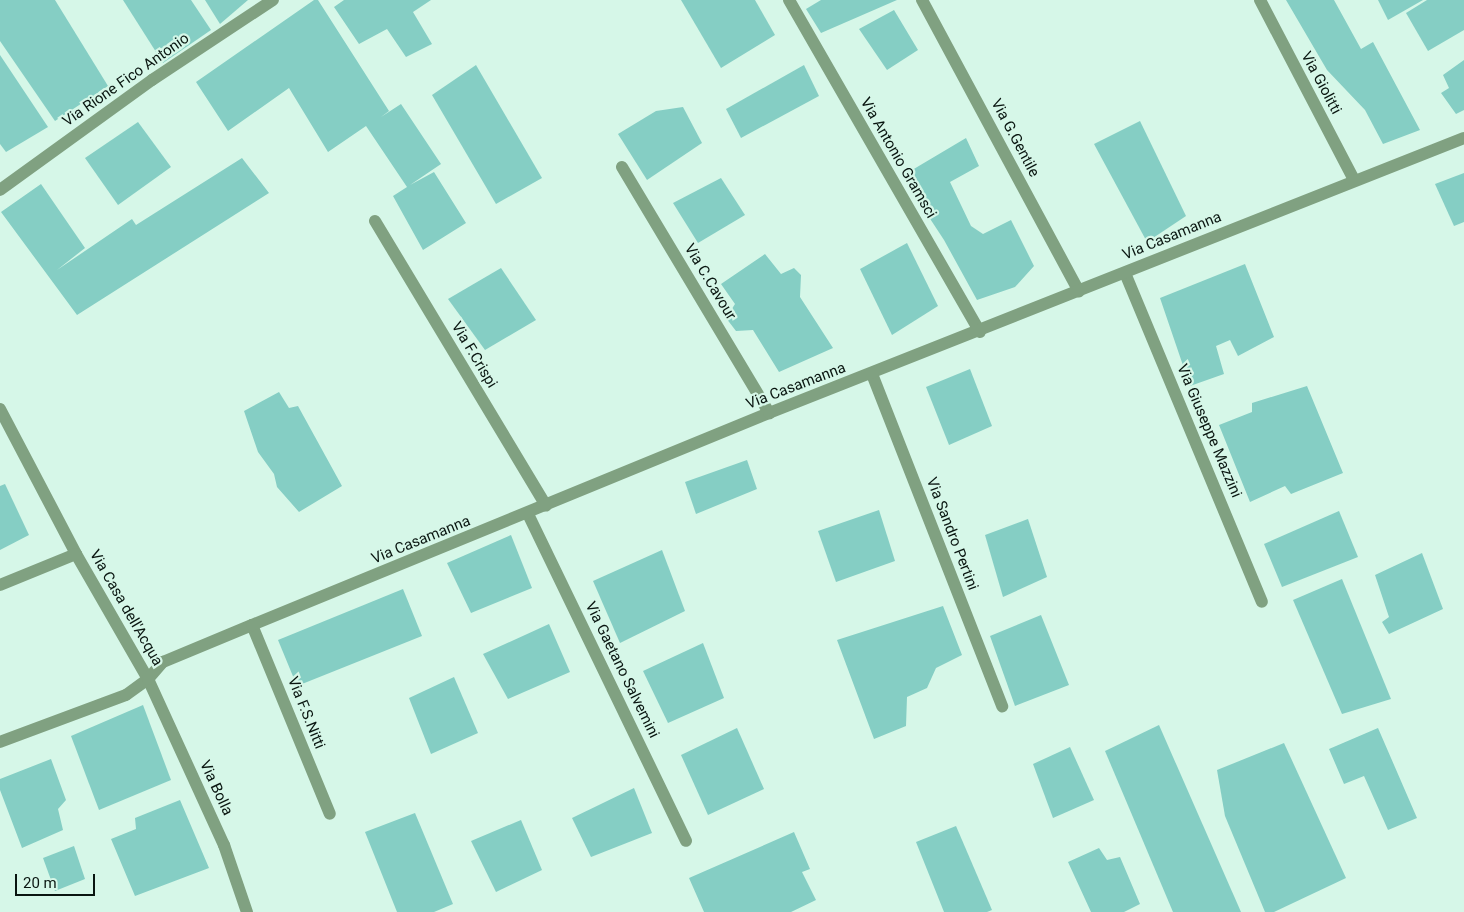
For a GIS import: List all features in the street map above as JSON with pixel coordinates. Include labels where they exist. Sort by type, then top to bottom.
[{"type":"street","name":"Via Rione Fico Antonio","points":[[0,190],[152,80],[273,0]]},
{"type":"street","name":"Via Antonio Gramsci","points":[[789,0],[980,332]]},
{"type":"street","name":"Via G.Gentile","points":[[922,0],[1079,291]]},
{"type":"street","name":"Via Giolitti","points":[[1260,0],[1354,180]]},
{"type":"street","name":"Via Casamanna","points":[[148,679],[163,662],[252,624],[528,514],[770,413],[980,332],[1354,180],[1464,138]]},
{"type":"street","name":"Via C.Cavour","points":[[622,167],[770,413]]},
{"type":"street","name":"Via F.Crispi","points":[[375,221],[546,506]]},
{"type":"street","name":"Via Giuseppe Mazzini","points":[[1125,273],[1262,602]]},
{"type":"street","name":"Via Sandro Pertini","points":[[872,374],[1002,706]]},
{"type":"street","name":"Via Casa dell'Acqua","points":[[0,409],[76,554],[148,679],[126,696],[0,742]]},
{"type":"street","name":"Via Gaetano Salvemini","points":[[528,514],[686,841]]},
{"type":"street","points":[[0,585],[76,554]]},
{"type":"street","name":"Via F.S.Nitti","points":[[252,624],[330,814]]},
{"type":"street","name":"Via Bolla","points":[[148,679],[224,845],[247,912]]},
{"type":"building","points":[[0,0],[55,0],[108,86],[55,121],[0,41]]},
{"type":"building","points":[[123,0],[191,0],[211,30],[163,63]]},
{"type":"building","points":[[205,0],[248,0],[220,24]]},
{"type":"building","points":[[314,0],[318,0],[389,111],[381,117],[401,104],[441,164],[410,185],[434,172],[466,223],[423,250],[393,196],[407,187],[366,126],[328,152],[289,88],[228,131],[196,82]]},
{"type":"building","points":[[344,0],[431,0],[413,12],[432,44],[406,57],[387,29],[359,44],[334,7]]},
{"type":"building","points":[[681,0],[755,0],[775,35],[721,68]]},
{"type":"building","points":[[821,0],[897,0],[821,33],[806,9]]},
{"type":"building","points":[[1286,0],[1334,0],[1361,49],[1373,42],[1420,130],[1383,144],[1365,110],[1327,70]]},
{"type":"building","points":[[1378,0],[1423,0],[1388,20]]},
{"type":"building","points":[[1427,0],[1464,0],[1464,30],[1428,51],[1406,13]]},
{"type":"building","points":[[894,10],[918,50],[887,70],[859,29]]},
{"type":"building","points":[[0,55],[48,127],[6,152],[0,144]]},
{"type":"building","points":[[1464,60],[1464,110],[1456,114],[1441,93],[1449,88],[1443,75]]},
{"type":"building","points":[[476,65],[542,178],[496,204],[432,95]]},
{"type":"building","points":[[804,65],[819,96],[741,138],[726,109]]},
{"type":"building","points":[[683,107],[702,143],[647,180],[618,134],[656,111]]},
{"type":"building","points":[[1140,121],[1186,216],[1147,242],[1094,144]]},
{"type":"building","points":[[138,122],[171,167],[118,205],[85,158]]},
{"type":"building","points":[[966,138],[979,166],[950,182],[971,226],[983,234],[1011,220],[1034,266],[1015,287],[977,300],[944,240],[902,176]]},
{"type":"building","points":[[242,158],[269,193],[77,315],[1,212],[41,184],[85,248],[57,270],[132,219],[136,225]]},
{"type":"building","points":[[1464,173],[1464,222],[1454,226],[1435,184]]},
{"type":"building","points":[[721,178],[745,215],[698,243],[673,203]]},
{"type":"building","points":[[907,243],[938,306],[892,335],[860,269]]},
{"type":"building","points":[[765,254],[781,274],[794,268],[801,275],[800,297],[833,348],[779,372],[753,330],[736,331],[726,318],[735,304],[721,284]]},
{"type":"building","points":[[1245,264],[1274,337],[1238,356],[1230,340],[1216,346],[1224,374],[1190,386],[1160,298]]},
{"type":"building","points":[[501,268],[536,320],[485,350],[448,299]]},
{"type":"building","points":[[970,369],[992,426],[949,445],[926,387]]},
{"type":"building","points":[[1307,386],[1343,473],[1291,494],[1285,486],[1250,502],[1219,425],[1252,412],[1252,403]]},
{"type":"building","points":[[279,392],[289,408],[298,406],[342,486],[299,512],[277,487],[274,474],[258,452],[244,411]]},
{"type":"building","points":[[747,460],[757,489],[696,514],[685,482]]},
{"type":"building","points":[[5,484],[29,535],[0,550],[0,486]]},
{"type":"building","points":[[879,510],[895,561],[836,582],[818,531]]},
{"type":"building","points":[[1339,511],[1358,557],[1282,587],[1264,544]]},
{"type":"building","points":[[1028,519],[1047,577],[1003,597],[985,535]]},
{"type":"building","points":[[511,535],[532,588],[471,613],[447,563]]},
{"type":"building","points":[[662,550],[685,611],[620,643],[593,581]]},
{"type":"building","points":[[1422,553],[1443,609],[1389,634],[1382,622],[1389,617],[1375,575]]},
{"type":"building","points":[[1342,579],[1391,699],[1342,714],[1293,600]]},
{"type":"building","points":[[403,589],[422,636],[297,686],[278,640]]},
{"type":"building","points":[[943,606],[962,655],[936,668],[927,688],[907,697],[906,726],[874,739],[837,640]]},
{"type":"building","points":[[1041,615],[1069,685],[1015,706],[990,636]]},
{"type":"building","points":[[549,624],[570,672],[508,699],[483,654]]},
{"type":"building","points":[[703,643],[724,698],[668,723],[643,671]]},
{"type":"building","points":[[454,677],[478,733],[431,754],[409,698]]},
{"type":"building","points":[[143,705],[171,780],[99,810],[71,736]]},
{"type":"building","points":[[1159,725],[1241,912],[1173,912],[1105,751]]},
{"type":"building","points":[[737,728],[764,789],[708,815],[681,755]]},
{"type":"building","points":[[1378,728],[1417,818],[1388,830],[1364,776],[1344,784],[1329,749]]},
{"type":"building","points":[[1284,743],[1346,878],[1274,912],[1265,912],[1225,816],[1217,770]]},
{"type":"building","points":[[1070,747],[1094,800],[1053,818],[1033,764]]},
{"type":"building","points":[[51,759],[66,800],[58,809],[63,830],[22,848],[0,790],[0,779]]},
{"type":"building","points":[[634,788],[652,833],[591,857],[572,818]]},
{"type":"building","points":[[180,800],[209,868],[135,896],[111,839],[136,829],[135,818]]},
{"type":"building","points":[[415,813],[453,904],[434,912],[397,912],[365,832]]},
{"type":"building","points":[[521,820],[542,870],[496,892],[471,841]]},
{"type":"building","points":[[956,826],[992,910],[987,912],[944,912],[916,842]]},
{"type":"building","points":[[794,832],[810,869],[802,872],[816,900],[791,912],[704,912],[689,878]]},
{"type":"building","points":[[74,846],[85,879],[55,891],[43,858]]},
{"type":"building","points":[[1099,848],[1107,860],[1120,857],[1140,904],[1124,912],[1091,912],[1068,862]]}]
